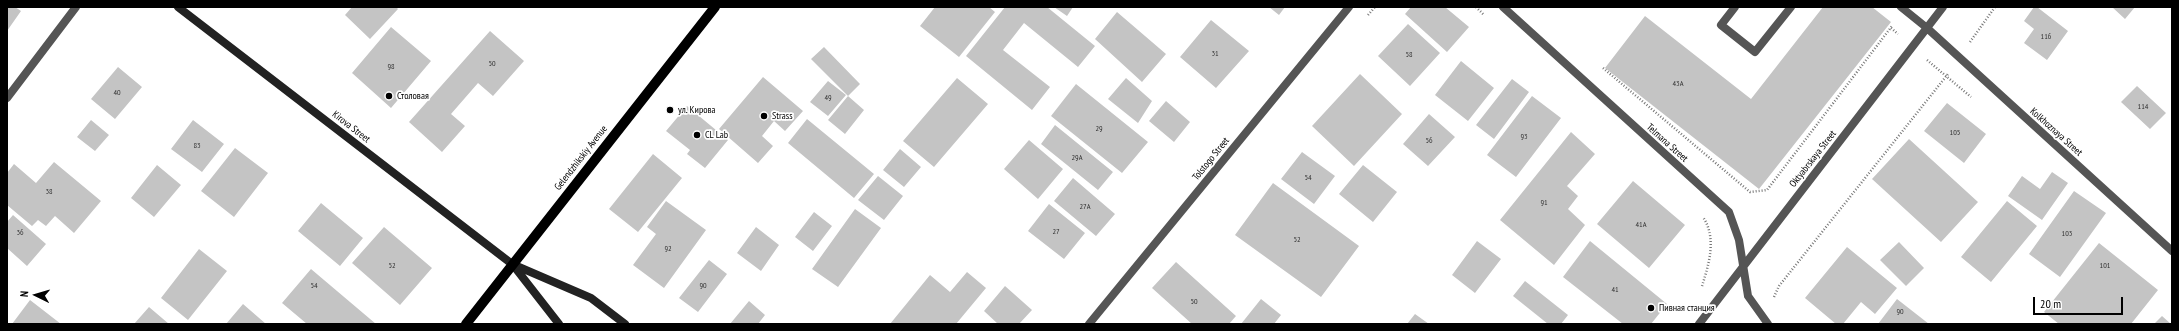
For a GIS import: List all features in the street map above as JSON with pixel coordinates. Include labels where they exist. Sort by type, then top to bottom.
[{"type":"main road","name":"Kirova Street","points":[[178,7],[512,264],[559,324]]},
{"type":"main road","name":"Gelendzhikskiy Avenue","points":[[466,324],[715,7]]},
{"type":"main road","name":"Kirova Street","points":[[512,264],[592,298],[625,324]]},
{"type":"street","points":[[7,98],[76,7]]},
{"type":"street","name":"Tolstogo Street","points":[[1089,324],[1349,7]]},
{"type":"street","name":"Telmana Street","points":[[1503,7],[1729,212],[1739,240],[1748,296],[1765,322]]},
{"type":"street","points":[[1735,7],[1721,25],[1755,52],[1791,7]]},
{"type":"street","name":"Oktyabrskaya Street","points":[[1699,324],[1943,7]]},
{"type":"street","name":"Kolkhoznaya Street","points":[[1903,9],[1927,28],[2172,251]]},
{"type":"path","points":[[1476,7],[1487,17]]},
{"type":"path","points":[[1765,322],[1779,286],[1959,58],[1995,7]]},
{"type":"path","points":[[1597,64],[1750,192],[1767,190],[1903,9]]},
{"type":"path","points":[[1701,290],[1709,264],[1711,241],[1706,221],[1702,215]]},
{"type":"building","points":[[7,7],[15,7],[21,11],[7,31]]},
{"type":"building","points":[[352,7],[396,7],[398,9],[370,39],[345,15]]},
{"type":"building","points":[[935,7],[989,7],[995,12],[959,57],[920,26]]},
{"type":"building","points":[[1005,7],[1047,7],[1095,46],[1078,67],[1024,23],[1003,50],[1050,87],[1032,110],[966,56]]},
{"type":"building","points":[[1054,7],[1073,7],[1067,16]]},
{"type":"building","points":[[1269,7],[1285,7],[1279,15]]},
{"type":"building","points":[[1411,7],[1445,7],[1469,27],[1447,52],[1405,14]]},
{"type":"building","points":[[1823,7],[1872,7],[1891,22],[1759,189],[1605,68],[1645,16],[1751,99]]},
{"type":"building","points":[[2034,7],[2037,7],[2068,31],[2047,60],[2024,43],[2034,29],[2024,21]]},
{"type":"building","points":[[2112,7],[2135,7],[2125,19]]},
{"type":"building","points":[[1117,12],[1166,54],[1142,82],[1095,39]]},
{"type":"building","points":[[1211,20],[1249,51],[1216,88],[1180,57]]},
{"type":"building","points":[[1408,24],[1440,53],[1410,86],[1378,56]]},
{"type":"building","points":[[391,27],[431,61],[391,108],[352,73]]},
{"type":"building","points":[[490,31],[524,61],[493,96],[478,83],[451,114],[465,126],[442,152],[409,122]]},
{"type":"building","points":[[824,47],[860,84],[848,96],[811,59]]},
{"type":"building","points":[[1461,61],[1494,88],[1468,121],[1435,95]]},
{"type":"building","points":[[118,67],[142,87],[115,119],[91,99]]},
{"type":"building","points":[[1360,74],[1402,114],[1354,166],[1312,126]]},
{"type":"building","name":"Strass","points":[[763,77],[803,111],[785,131],[774,121],[762,136],[773,146],[758,163],[719,129]]},
{"type":"building","points":[[957,78],[988,104],[934,167],[903,141]]},
{"type":"building","points":[[1126,78],[1152,101],[1138,123],[1108,99]]},
{"type":"building","points":[[1512,79],[1529,92],[1494,139],[1476,125]]},
{"type":"building","points":[[828,81],[846,95],[828,116],[810,102]]},
{"type":"building","points":[[1076,84],[1148,142],[1122,173],[1051,116]]},
{"type":"building","points":[[2137,86],[2166,113],[2150,129],[2121,102]]},
{"type":"building","points":[[848,96],[864,110],[845,134],[828,120]]},
{"type":"building","points":[[1532,96],[1561,118],[1516,177],[1487,155]]},
{"type":"building","points":[[1166,101],[1190,122],[1174,142],[1149,121]]},
{"type":"building","points":[[1947,103],[1986,134],[1964,163],[1924,131]]},
{"type":"building","name":"CL Lab","points":[[687,106],[728,140],[705,168],[687,154],[690,150],[666,131]]},
{"type":"building","points":[[1429,114],[1455,137],[1428,166],[1403,144]]},
{"type":"building","points":[[807,119],[874,174],[854,198],[788,143]]},
{"type":"building","points":[[91,120],[109,135],[95,151],[77,137]]},
{"type":"building","points":[[193,120],[224,144],[202,172],[171,149]]},
{"type":"building","points":[[1055,125],[1113,172],[1098,190],[1041,144]]},
{"type":"building","points":[[1571,132],[1595,154],[1567,186],[1578,196],[1568,209],[1585,225],[1554,265],[1500,220]]},
{"type":"building","points":[[1909,139],[1978,202],[1941,242],[1872,179]]},
{"type":"building","points":[[1029,140],[1063,169],[1038,199],[1004,169]]},
{"type":"building","points":[[235,148],[268,173],[234,217],[201,191]]},
{"type":"building","points":[[900,149],[921,167],[904,187],[883,170]]},
{"type":"building","points":[[1302,152],[1335,176],[1314,204],[1281,179]]},
{"type":"building","points":[[653,154],[682,178],[638,232],[609,209]]},
{"type":"building","points":[[54,162],[101,201],[74,233],[55,216],[46,226],[38,220],[32,226],[7,205],[7,173],[14,164],[36,183]]},
{"type":"building","points":[[157,165],[181,185],[154,217],[131,198]]},
{"type":"building","points":[[1363,165],[1397,192],[1373,222],[1339,194]]},
{"type":"building","points":[[2052,172],[2068,183],[2042,220],[2008,196],[2022,176],[2040,189]]},
{"type":"building","points":[[878,176],[903,196],[884,220],[858,200]]},
{"type":"building","points":[[1073,178],[1115,214],[1096,236],[1054,201]]},
{"type":"building","points":[[1633,181],[1685,225],[1649,268],[1597,224]]},
{"type":"building","points":[[1273,183],[1359,246],[1321,297],[1235,235]]},
{"type":"building","points":[[2074,191],[2106,213],[2060,277],[2029,254]]},
{"type":"building","points":[[666,201],[706,230],[664,288],[633,265],[656,234],[647,227]]},
{"type":"building","points":[[2007,201],[2037,226],[1991,282],[1961,257]]},
{"type":"building","points":[[321,203],[363,238],[340,266],[298,231]]},
{"type":"building","points":[[1049,204],[1085,233],[1064,259],[1028,231]]},
{"type":"building","points":[[855,209],[881,228],[838,287],[812,269]]},
{"type":"building","points":[[814,212],[832,226],[813,251],[795,237]]},
{"type":"building","points":[[13,215],[46,244],[27,266],[7,248],[7,222]]},
{"type":"building","points":[[384,227],[432,268],[400,305],[352,263]]},
{"type":"building","points":[[756,227],[779,245],[761,271],[737,253]]},
{"type":"building","points":[[1477,241],[1501,259],[1475,293],[1452,275]]},
{"type":"building","points":[[1590,241],[1667,304],[1651,324],[1623,324],[1563,277]]},
{"type":"building","points":[[1899,242],[1924,268],[1906,286],[1880,260]]},
{"type":"building","points":[[2099,243],[2158,290],[2131,324],[2059,324],[2044,312]]},
{"type":"building","points":[[1847,247],[1897,288],[1875,314],[1861,302],[1843,324],[1836,324],[1805,298]]},
{"type":"building","points":[[199,249],[227,271],[188,320],[161,298]]},
{"type":"building","points":[[709,260],[727,274],[698,312],[679,298]]},
{"type":"building","points":[[1176,262],[1236,316],[1229,324],[1192,324],[1152,288]]},
{"type":"building","points":[[311,269],[376,324],[307,324],[282,303]]},
{"type":"building","points":[[967,272],[986,288],[956,324],[890,324],[930,275],[950,292]]},
{"type":"building","points":[[1525,281],[1568,315],[1561,324],[1548,324],[1513,296]]},
{"type":"building","points":[[1005,286],[1032,310],[1019,324],[998,324],[984,311]]},
{"type":"building","points":[[1261,299],[1281,315],[1274,324],[1241,324]]},
{"type":"building","points":[[1897,299],[1929,324],[1878,324]]},
{"type":"building","points":[[30,300],[61,324],[12,324]]},
{"type":"building","points":[[749,301],[765,315],[758,324],[730,324]]},
{"type":"building","points":[[243,304],[266,324],[226,324]]},
{"type":"building","points":[[149,307],[169,324],[134,324]]},
{"type":"building","points":[[1415,314],[1429,324],[1407,324]]},
{"type":"building","points":[[2162,316],[2171,324],[2154,324]]},
{"type":"place","name":"Столовая","points":[[389,96]]},
{"type":"place","name":"ул. Кирова","points":[[670,110]]},
{"type":"place","name":"Strass","points":[[764,116]]},
{"type":"place","name":"CL Lab","points":[[697,135]]},
{"type":"place","name":"Пивная станция","points":[[1651,308]]}]
